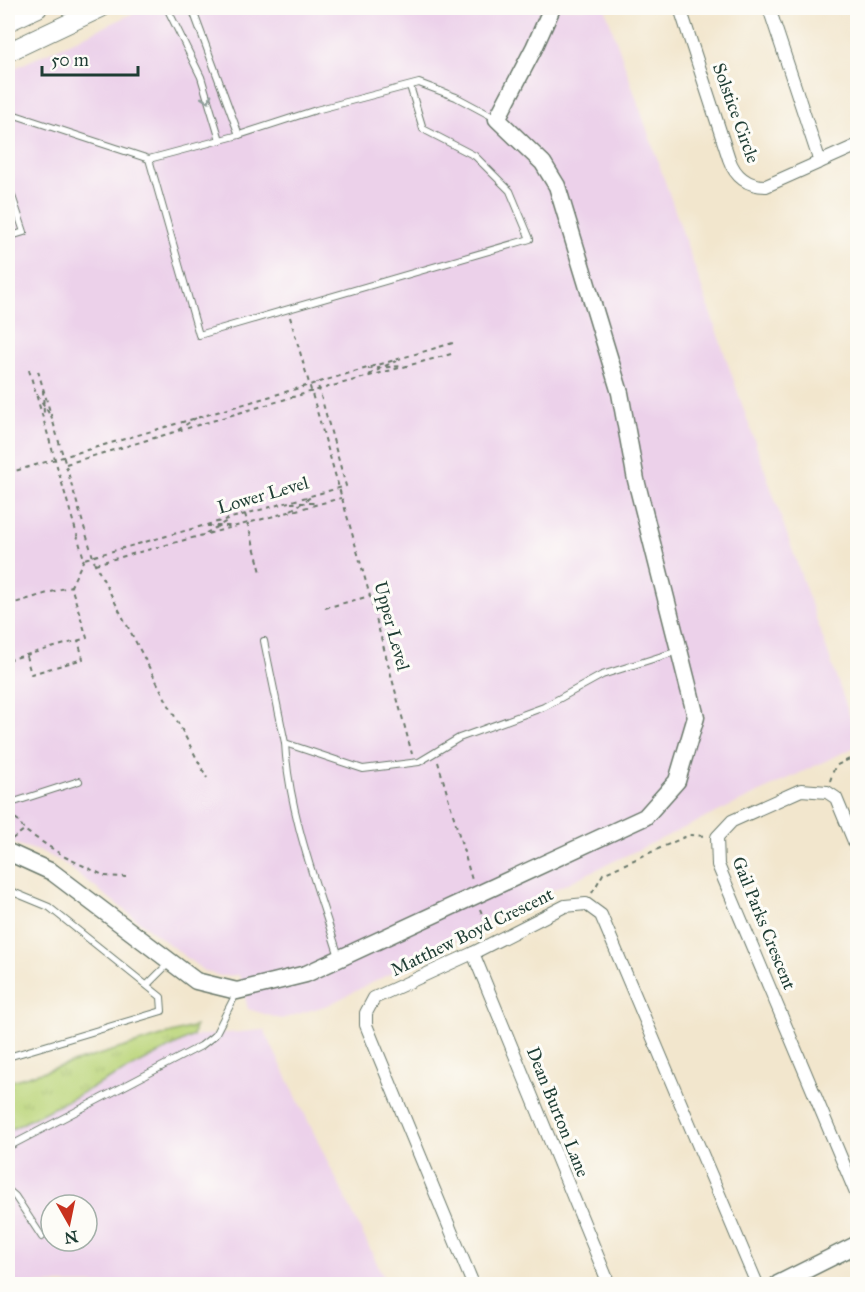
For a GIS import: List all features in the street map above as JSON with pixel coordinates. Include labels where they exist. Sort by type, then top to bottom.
[{"type":"main road","points":[[8,22],[38,8]]},
{"type":"main road","points":[[8,52],[101,8]]},
{"type":"street","points":[[8,852],[52,872],[196,981],[237,991],[306,974],[645,817],[678,781],[696,717],[636,480],[620,393],[557,186],[543,163],[497,119],[552,8]]},
{"type":"street","name":"Solstice Circle","points":[[680,8],[729,159],[736,173],[750,184],[766,186],[858,145]]},
{"type":"street","points":[[769,8],[820,162]]},
{"type":"street","name":"Gail Parks Crescent","points":[[827,792],[801,790],[732,821],[717,837],[718,865],[858,1198]]},
{"type":"street","points":[[827,792],[836,798],[858,851]]},
{"type":"street","points":[[586,904],[601,915],[757,1284]]},
{"type":"street","name":"Matthew Boyd Crescent","points":[[473,1284],[366,1025],[366,1012],[374,998],[473,953],[565,906],[586,904]]},
{"type":"street","name":"Dean Burton Lane","points":[[473,953],[609,1284]]},
{"type":"street","points":[[778,1284],[858,1244]]},
{"type":"lane","points":[[167,8],[201,77],[220,140]]},
{"type":"lane","points":[[192,8],[239,135]]},
{"type":"lane","points":[[8,115],[12,114],[149,159],[239,135],[316,110],[419,83],[456,97],[497,119]]},
{"type":"lane","points":[[149,159],[199,335],[530,239],[510,191],[476,156],[423,129],[410,86]]},
{"type":"lane","points":[[8,184],[24,232],[8,237]]},
{"type":"lane","points":[[264,641],[285,743],[286,774],[309,859],[340,958]]},
{"type":"lane","points":[[285,743],[363,769],[419,762],[459,738],[544,707],[602,675],[679,651]]},
{"type":"lane","points":[[8,804],[79,780]]},
{"type":"lane","points":[[8,890],[49,907],[161,997],[162,1011],[8,1057]]},
{"type":"lane","points":[[147,985],[171,962]]},
{"type":"lane","points":[[8,1147],[201,1046],[215,1035],[237,991]]},
{"type":"lane","points":[[8,1190],[15,1196],[39,1232]]},
{"type":"path","name":"Upper Level","points":[[288,309],[370,596],[414,762]]},
{"type":"path","points":[[8,473],[453,343]]},
{"type":"path","points":[[65,464],[310,392],[455,353]]},
{"type":"path","points":[[363,378],[402,358]]},
{"type":"path","points":[[360,370],[407,366]]},
{"type":"path","points":[[8,660],[87,638],[71,586],[84,559],[29,370]]},
{"type":"path","points":[[38,371],[95,564],[207,778]]},
{"type":"path","name":"Lower Level","points":[[84,559],[346,486],[317,382]]},
{"type":"path","points":[[43,387],[44,420]]},
{"type":"path","points":[[35,392],[52,417]]},
{"type":"path","points":[[175,432],[198,416]]},
{"type":"path","points":[[288,512],[316,494]]},
{"type":"path","points":[[95,564],[341,498]]},
{"type":"path","points":[[285,503],[321,503]]},
{"type":"path","points":[[245,514],[261,572]]},
{"type":"path","points":[[203,535],[232,518]]},
{"type":"path","points":[[202,526],[234,526]]},
{"type":"path","points":[[8,605],[71,586]]},
{"type":"path","points":[[325,608],[370,596]]},
{"type":"path","points":[[26,655],[31,674],[83,659],[78,640]]},
{"type":"path","points":[[435,752],[476,896],[489,932]]},
{"type":"path","points":[[827,792],[835,766],[858,755]]},
{"type":"path","points":[[8,812],[19,821],[24,830],[65,857],[105,876],[126,877]]},
{"type":"path","points":[[586,904],[603,874],[688,835],[717,837]]},
{"type":"path","points":[[486,925],[462,939],[461,936],[486,925]]},
{"type":"shaded area","points":[[145,8],[605,8],[857,737],[857,746],[490,920],[482,927],[328,1005],[281,1019],[248,1009],[239,975],[221,976],[204,971],[62,862],[42,852],[8,842],[8,71]]},
{"type":"shaded area","points":[[264,1030],[387,1284],[8,1284],[8,1131],[193,1036]]},
{"type":"green space","points":[[195,1026],[193,1036],[8,1131],[8,1082]]}]
